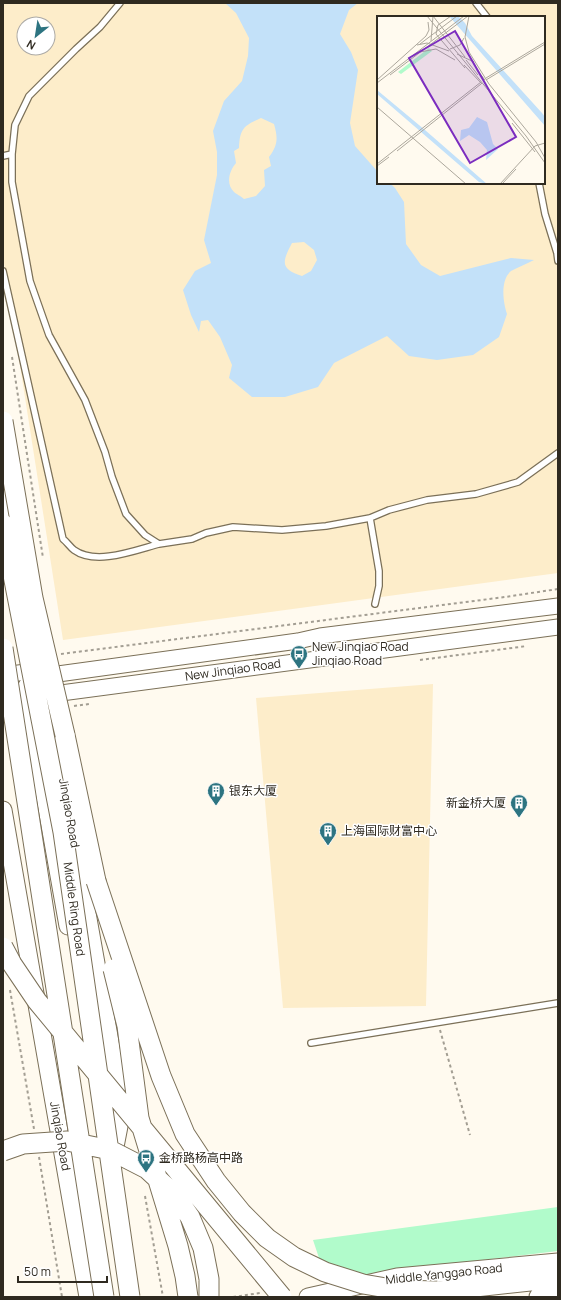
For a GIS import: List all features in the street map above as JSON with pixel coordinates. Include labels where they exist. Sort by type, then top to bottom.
[{"type":"highway","points":[[3,421],[33,598],[96,881],[109,951],[126,1026],[139,1118],[178,1246],[188,1297]]},
{"type":"highway","name":"Middle Ring Road","points":[[3,524],[63,832],[130,1297]]},
{"type":"highway","points":[[33,598],[57,804]]},
{"type":"highway","points":[[3,648],[104,1297]]},
{"type":"highway","points":[[96,881],[161,1076],[185,1134],[216,1181],[242,1213],[267,1238],[294,1256],[325,1272],[363,1284],[398,1290],[437,1291]]},
{"type":"highway","points":[[3,947],[12,964],[42,1006],[282,1297]]},
{"type":"highway","points":[[3,1151],[23,1144],[67,1141],[110,1150],[147,1169],[174,1194],[190,1217],[203,1248],[209,1279],[209,1297]]},
{"type":"highway","points":[[392,1297],[558,1278]]},
{"type":"highway","points":[[540,1297],[558,1294]]},
{"type":"main road","name":"Jinqiao Road","points":[[3,495],[28,697],[97,1092],[114,1152],[139,1297]]},
{"type":"main road","points":[[26,672],[48,695]]},
{"type":"main road","name":"Jinqiao Road","points":[[48,695],[120,1098],[120,1121],[114,1152]]},
{"type":"main road","points":[[3,706],[8,716],[32,849],[40,865],[62,892]]},
{"type":"main road","name":"Jinqiao Road","points":[[3,810],[88,1297]]},
{"type":"main road","points":[[60,1134],[81,1157],[90,1176],[112,1297]]},
{"type":"main road","name":"Middle Yanggao Road","points":[[308,1297],[397,1277],[558,1262]]},
{"type":"street","name":"New Jinqiao Road","points":[[3,675],[26,672],[58,674],[298,641],[320,636],[558,606]]},
{"type":"street","name":"New Jinqiao Road","points":[[3,700],[558,627]]},
{"type":"lane","points":[[120,3],[100,27],[76,48],[29,96],[15,125],[12,154],[12,182],[30,281],[49,335],[85,400],[105,452],[112,477],[126,514],[145,535],[159,544]]},
{"type":"lane","points":[[476,3],[486,16]]},
{"type":"lane","points":[[3,156],[12,154]]},
{"type":"lane","points":[[539,184],[545,214],[557,252],[558,261]]},
{"type":"lane","points":[[3,271],[63,539],[74,550],[90,557],[124,554],[159,544],[192,539],[206,533],[233,527],[282,530],[326,526],[370,518],[389,510],[427,500],[476,494],[518,482],[558,452]]},
{"type":"lane","points":[[370,518],[379,571],[379,586],[375,604]]},
{"type":"lane","points":[[311,1043],[558,1003]]},
{"type":"path","points":[[11,351],[44,562]]},
{"type":"path","points":[[58,674],[57,654],[558,589]]},
{"type":"path","points":[[10,988],[34,1129]]},
{"type":"path","points":[[438,1023],[470,1135]]},
{"type":"path","points":[[38,1152],[62,1297]]},
{"type":"shaded area","points":[[3,3],[558,3],[558,573],[63,640],[3,257]]},
{"type":"shaded area","name":"上海国际财富中心","points":[[433,684],[426,1006],[283,1008],[256,698]]},
{"type":"green space","points":[[558,1207],[558,1251],[326,1279],[313,1240]]},
{"type":"water","points":[[225,3],[358,3],[349,10],[340,34],[351,52],[358,70],[350,123],[355,146],[377,171],[377,184],[391,184],[404,202],[406,244],[421,265],[440,276],[511,258],[534,260],[511,271],[505,280],[503,291],[507,314],[499,337],[473,355],[437,360],[409,356],[387,336],[334,363],[318,387],[285,397],[252,397],[229,378],[232,365],[220,337],[208,320],[201,321],[199,332],[191,315],[183,290],[195,271],[211,263],[204,240],[217,175],[217,152],[213,131],[224,101],[242,81],[248,56],[249,38],[236,13]],"holes":[[[261,118],[274,124],[276,145],[269,157],[271,166],[264,170],[265,186],[256,196],[244,199],[234,192],[229,181],[230,173],[236,163],[234,151],[239,148],[240,136],[246,126],[250,123]],[[304,242],[314,250],[317,260],[311,271],[302,276],[290,271],[285,264],[286,255],[292,243]]]},
{"type":"place","name":"New Jinqiao Road Jinqiao Road","points":[[299,669]]},
{"type":"place","name":"银东大厦","points":[[216,806]]},
{"type":"place","name":"新金桥大厦","points":[[519,818]]},
{"type":"place","name":"上海国际财富中心","points":[[328,846]]},
{"type":"place","name":"金桥路杨高中路","points":[[146,1173]]}]
